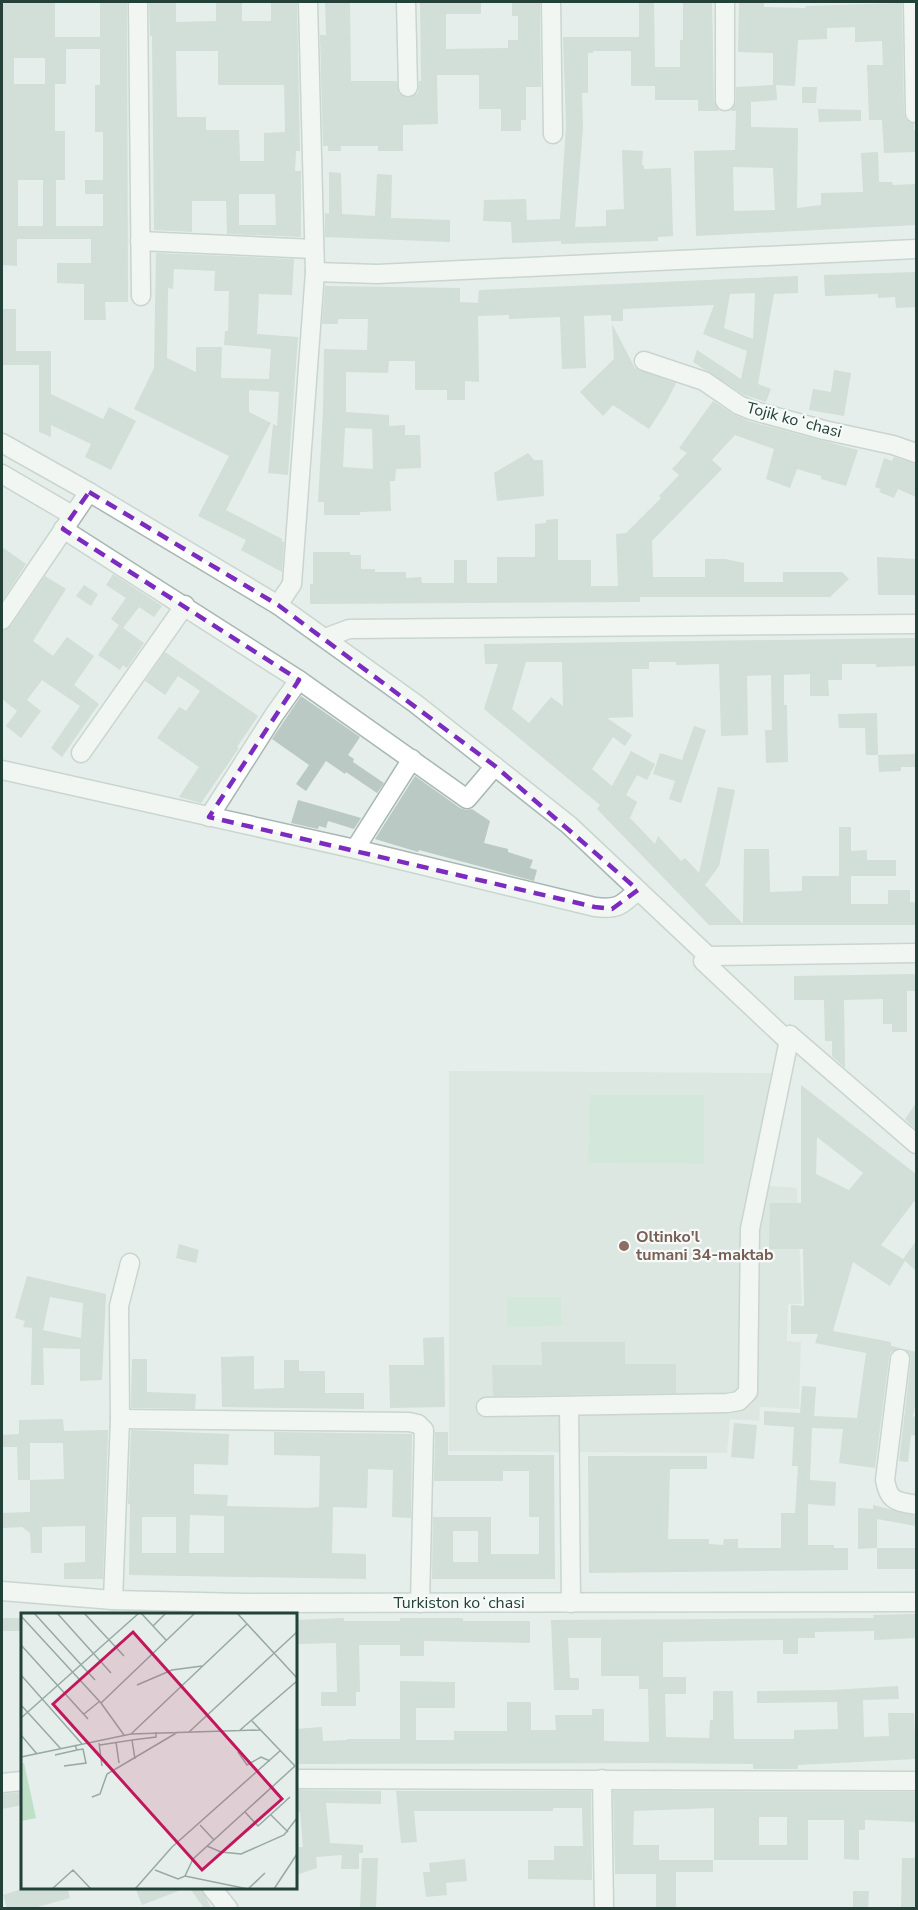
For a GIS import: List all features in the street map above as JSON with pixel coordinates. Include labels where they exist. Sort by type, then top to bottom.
[{"type":"street","points":[[138,2],[141,296]]},
{"type":"street","points":[[278,605],[292,584],[315,272],[308,2]]},
{"type":"street","points":[[406,2],[408,87]]},
{"type":"street","points":[[551,2],[553,135]]},
{"type":"street","points":[[725,2],[725,101]]},
{"type":"street","points":[[913,2],[915,113]]},
{"type":"street","points":[[140,241],[314,249]]},
{"type":"street","points":[[315,272],[377,274],[916,249]]},
{"type":"street","name":"Tojik koʻchasi","points":[[644,361],[705,381],[739,405],[751,410],[893,445],[916,453]]},
{"type":"street","points":[[2,443],[278,605],[417,704],[569,825],[708,957]]},
{"type":"street","points":[[2,474],[185,606],[299,680],[467,799],[495,766]]},
{"type":"street","points":[[2,620],[89,492]]},
{"type":"street","points":[[81,753],[185,606]]},
{"type":"street","points":[[325,638],[349,629],[916,624]]},
{"type":"street","points":[[209,817],[299,680]]},
{"type":"street","points":[[355,849],[412,759]]},
{"type":"street","points":[[2,770],[355,849],[595,907],[612,909],[626,901],[638,890]]},
{"type":"street","points":[[790,1035],[786,1039],[703,961],[708,957],[916,953]]},
{"type":"street","points":[[790,1035],[916,1144]]},
{"type":"street","points":[[486,1407],[727,1403],[739,1401],[748,1392],[750,1229],[790,1035]]},
{"type":"street","points":[[113,1600],[120,1419],[119,1306],[130,1263]]},
{"type":"street","points":[[900,1359],[885,1480],[888,1494],[896,1501],[916,1505]]},
{"type":"street","points":[[569,1406],[571,1603]]},
{"type":"street","points":[[120,1419],[409,1422],[418,1424],[424,1430],[420,1603]]},
{"type":"street","name":"Turkiston koʻchasi","points":[[2,1591],[243,1609],[420,1603],[916,1602]]},
{"type":"street","points":[[297,1779],[916,1781]]},
{"type":"street","points":[[602,1779],[604,1908]]},
{"type":"street","points":[[2,1783],[21,1781]]},
{"type":"street","points":[[214,1889],[228,1908]]},
{"type":"highlighted area","points":[[89,492],[278,605],[495,766],[638,890],[612,909],[595,907],[209,817],[299,680],[63,529]]},
{"type":"shaded area","name":"Oltinko'l tumani 34-maktab","points":[[449,1071],[778,1073],[758,1185],[797,1188],[802,1304],[788,1304],[787,1341],[801,1342],[799,1409],[760,1407],[759,1421],[730,1419],[727,1453],[449,1451]]},
{"type":"green space","points":[[589,1095],[704,1095],[704,1164],[588,1163]]},
{"type":"green space","points":[[507,1297],[561,1297],[562,1326],[507,1327]]},
{"type":"building","points":[[2,2],[55,2],[55,37],[100,37],[100,2],[127,2],[128,302],[105,302],[106,320],[84,320],[84,284],[57,283],[57,263],[91,263],[91,239],[17,239],[17,266],[2,265]],"holes":[[[66,49],[100,49],[100,85],[95,85],[95,132],[103,132],[103,180],[85,180],[85,194],[103,194],[103,226],[56,226],[56,180],[65,180],[65,131],[55,131],[55,84],[66,84]],[[14,58],[45,58],[45,84],[14,84]],[[18,180],[43,180],[43,226],[18,226]]]},
{"type":"building","points":[[149,2],[176,2],[176,22],[216,21],[216,2],[242,2],[242,21],[271,21],[271,2],[297,2],[300,151],[296,151],[295,171],[301,171],[301,237],[227,234],[226,201],[192,201],[192,232],[154,230],[152,36],[150,36]],"holes":[[[176,51],[218,51],[218,85],[284,85],[285,132],[264,133],[264,161],[240,161],[239,130],[206,130],[206,117],[177,117]],[[239,194],[275,194],[276,225],[239,225]]]},
{"type":"building","points":[[325,2],[350,2],[351,81],[397,81],[399,93],[408,98],[418,93],[419,81],[421,81],[420,2],[481,2],[481,14],[446,14],[446,49],[508,48],[508,40],[518,40],[518,16],[512,16],[512,2],[540,2],[541,87],[526,87],[526,120],[521,120],[521,131],[501,131],[501,109],[479,109],[479,75],[437,75],[438,124],[403,125],[403,151],[378,151],[378,146],[341,146],[341,151],[328,151],[328,146],[323,146],[320,35],[326,35]]},
{"type":"building","points":[[639,2],[654,2],[655,67],[680,67],[683,2],[712,2],[714,101],[719,111],[698,111],[698,100],[655,100],[655,86],[631,86],[631,51],[588,53],[588,93],[582,93],[583,128],[575,227],[606,226],[606,210],[624,209],[622,150],[643,151],[644,169],[671,168],[673,236],[658,237],[658,241],[512,243],[511,222],[483,221],[484,200],[526,199],[527,220],[560,219],[566,126],[563,37],[639,37]]},
{"type":"building","points":[[739,2],[764,2],[764,7],[806,8],[805,6],[902,3],[904,113],[906,119],[914,124],[914,130],[916,130],[916,152],[884,153],[882,120],[869,120],[867,65],[883,65],[882,41],[855,42],[855,27],[827,28],[827,39],[798,40],[795,86],[776,85],[777,100],[751,102],[751,127],[798,128],[797,208],[821,205],[821,193],[863,192],[861,153],[878,152],[879,182],[892,182],[893,185],[916,184],[916,225],[696,236],[694,151],[735,150],[736,111],[731,111],[736,102],[736,87],[773,85],[773,53],[738,52]],"holes":[[[733,167],[773,168],[775,210],[734,211]]]},
{"type":"building","points":[[802,87],[817,87],[816,103],[802,103]]},
{"type":"building","points":[[818,109],[861,110],[861,121],[819,122]]},
{"type":"building","points":[[329,172],[341,173],[342,214],[375,216],[377,174],[392,175],[391,218],[450,220],[450,242],[325,237],[325,213],[329,214]]},
{"type":"building","points":[[156,253],[294,259],[292,295],[259,294],[257,334],[298,337],[288,475],[268,473],[273,424],[277,426],[279,392],[249,390],[249,412],[271,423],[226,510],[282,539],[284,542],[282,572],[241,550],[246,540],[198,516],[229,456],[134,409],[154,368]],"holes":[[[174,269],[215,271],[214,291],[229,291],[228,331],[225,331],[224,345],[271,349],[269,379],[221,378],[222,347],[196,347],[196,372],[167,358],[168,288],[173,289]]]},
{"type":"building","points":[[916,272],[916,307],[896,308],[895,297],[878,298],[878,294],[825,296],[824,275]]},
{"type":"building","points":[[798,276],[798,293],[774,294],[758,384],[771,389],[766,402],[744,395],[693,362],[697,350],[741,379],[747,351],[703,334],[714,305],[623,309],[623,321],[611,321],[611,315],[584,316],[586,368],[562,369],[560,317],[509,319],[509,315],[478,316],[479,382],[465,381],[465,400],[447,400],[447,390],[415,390],[415,361],[389,361],[388,373],[346,372],[346,412],[389,415],[389,426],[405,425],[405,435],[420,435],[421,468],[396,469],[395,481],[390,481],[391,511],[360,512],[360,515],[324,515],[324,502],[318,502],[324,349],[367,350],[368,319],[338,319],[338,324],[322,324],[325,286],[460,288],[460,302],[478,303],[479,290]],"holes":[[[755,293],[753,339],[724,328],[730,294]],[[345,428],[372,429],[373,469],[343,467]]]},
{"type":"building","points":[[2,309],[16,309],[16,351],[51,351],[51,394],[103,419],[109,407],[136,421],[111,470],[85,457],[91,444],[51,425],[51,437],[39,432],[39,365],[2,365]]},
{"type":"building","points":[[612,324],[635,368],[676,383],[649,429],[613,405],[603,416],[580,392],[614,359]]},
{"type":"building","points":[[834,370],[851,373],[844,416],[809,410],[813,389],[831,392]]},
{"type":"building","points":[[713,401],[748,421],[858,450],[846,486],[797,469],[790,488],[766,479],[774,449],[735,435],[712,460],[722,469],[652,541],[653,577],[705,577],[705,559],[725,559],[744,563],[744,582],[783,582],[783,572],[842,572],[849,579],[830,597],[640,597],[640,602],[310,604],[310,584],[313,584],[313,552],[350,552],[350,555],[361,555],[361,569],[375,569],[375,572],[406,572],[406,578],[421,577],[422,583],[454,583],[454,560],[467,560],[467,583],[497,583],[497,557],[535,557],[535,524],[558,519],[558,560],[591,560],[591,586],[618,586],[616,534],[626,533],[661,498],[659,496],[679,475],[672,469],[687,453],[679,448]]},
{"type":"building","points":[[528,453],[534,460],[543,460],[544,496],[497,501],[494,473]]},
{"type":"building","points":[[894,457],[916,464],[916,497],[898,489],[894,498],[879,492],[881,489],[875,487],[884,458],[892,461]]},
{"type":"building","points":[[2,547],[26,564],[2,601]]},
{"type":"building","points":[[877,557],[916,559],[916,595],[878,595]]},
{"type":"building","points":[[113,574],[162,606],[154,617],[139,607],[123,628],[111,619],[126,598],[106,585]]},
{"type":"building","points":[[45,576],[66,589],[33,641],[53,656],[67,637],[94,656],[74,685],[99,704],[62,757],[51,748],[80,706],[42,680],[27,700],[41,711],[21,738],[6,726],[17,711],[2,699],[2,631],[11,626]]},
{"type":"building","points":[[84,585],[98,594],[91,606],[76,596]]},
{"type":"building","points":[[119,625],[144,643],[127,668],[123,665],[120,670],[98,655]]},
{"type":"building","points":[[916,638],[916,666],[876,667],[876,664],[842,664],[842,680],[828,680],[829,696],[810,696],[810,674],[784,675],[788,762],[766,763],[765,730],[772,730],[771,675],[747,676],[748,735],[721,736],[719,664],[676,665],[676,662],[649,662],[649,669],[632,669],[633,717],[607,718],[632,735],[625,746],[613,737],[592,769],[612,786],[631,751],[655,764],[647,780],[637,775],[626,795],[637,802],[630,818],[655,844],[658,836],[681,861],[685,858],[699,873],[718,787],[735,790],[719,866],[705,885],[743,924],[744,849],[769,849],[770,892],[802,891],[802,876],[839,876],[839,827],[851,827],[851,851],[867,850],[867,860],[896,860],[896,876],[851,876],[851,904],[888,904],[888,890],[910,890],[910,902],[916,902],[916,925],[709,925],[597,809],[600,805],[484,709],[498,664],[485,664],[484,644]],"holes":[[[526,662],[562,662],[563,706],[551,697],[529,723],[512,709]]]},
{"type":"building","points":[[165,652],[258,716],[201,803],[179,797],[199,767],[157,738],[179,707],[186,711],[200,691],[178,676],[165,695],[145,681]]},
{"type":"building","points":[[301,696],[360,737],[348,755],[354,759],[353,762],[384,783],[377,793],[326,761],[306,791],[296,784],[309,765],[272,739]]},
{"type":"building","points":[[877,713],[878,755],[866,755],[865,728],[839,728],[838,714]]},
{"type":"building","points":[[694,726],[706,730],[681,803],[669,799],[675,781],[653,774],[660,753],[682,760]]},
{"type":"building","points":[[916,754],[916,767],[901,767],[901,771],[879,772],[878,755]]},
{"type":"building","points":[[415,776],[460,808],[472,809],[490,821],[484,843],[508,849],[508,852],[533,860],[530,868],[537,870],[534,881],[375,839]]},
{"type":"building","points":[[298,800],[361,818],[354,829],[328,821],[326,828],[319,826],[318,829],[291,823]]},
{"type":"building","points":[[916,974],[916,991],[907,991],[907,1032],[892,1032],[892,1024],[883,1024],[883,999],[844,1000],[845,1068],[832,1056],[832,1041],[825,1041],[824,1000],[794,1000],[794,976]]},
{"type":"building","points":[[801,1085],[916,1174],[916,1199],[881,1245],[903,1259],[916,1241],[916,1271],[905,1261],[890,1286],[853,1262],[833,1331],[891,1342],[891,1346],[900,1348],[891,1352],[889,1358],[875,1468],[839,1463],[843,1429],[812,1428],[810,1480],[836,1482],[835,1506],[808,1504],[808,1545],[834,1545],[834,1548],[848,1548],[848,1570],[589,1573],[588,1456],[707,1456],[707,1469],[670,1469],[668,1539],[709,1539],[709,1544],[723,1545],[724,1539],[738,1539],[738,1548],[781,1548],[781,1513],[795,1513],[798,1466],[792,1466],[794,1427],[764,1425],[764,1411],[800,1413],[802,1386],[816,1387],[814,1416],[857,1418],[866,1353],[815,1343],[818,1334],[791,1334],[791,1305],[804,1306],[803,1249],[769,1249],[770,1203],[801,1203]],"holes":[[[817,1137],[863,1173],[849,1190],[816,1174]]]},
{"type":"building","points":[[916,1103],[916,1130],[905,1119]]},
{"type":"building","points":[[179,1244],[199,1250],[196,1263],[176,1258]]},
{"type":"building","points":[[27,1276],[106,1294],[102,1380],[80,1381],[80,1349],[43,1348],[44,1385],[31,1385],[32,1328],[23,1327],[25,1321],[15,1318]],"holes":[[[50,1297],[83,1303],[81,1338],[43,1330]]]},
{"type":"building","points":[[444,1337],[445,1407],[390,1408],[389,1365],[424,1365],[423,1338]]},
{"type":"building","points":[[541,1342],[625,1342],[625,1364],[676,1364],[676,1393],[493,1396],[492,1365],[542,1365]]},
{"type":"building","points":[[905,1349],[916,1352],[916,1401],[913,1416],[916,1417],[916,1436],[911,1435],[908,1462],[899,1461],[911,1360],[910,1354]]},
{"type":"building","points":[[254,1356],[254,1389],[284,1388],[284,1360],[299,1360],[299,1371],[325,1371],[325,1393],[364,1393],[364,1409],[222,1407],[221,1357]]},
{"type":"building","points":[[132,1359],[147,1359],[147,1392],[196,1394],[195,1409],[131,1408]]},
{"type":"building","points":[[63,1419],[64,1431],[108,1430],[103,1579],[64,1579],[64,1563],[85,1562],[85,1526],[42,1527],[42,1553],[31,1553],[30,1533],[22,1527],[2,1528],[2,1513],[30,1512],[30,1480],[18,1480],[17,1447],[2,1447],[2,1435],[19,1434],[19,1420]],"holes":[[[30,1443],[63,1443],[64,1479],[30,1480]]]},
{"type":"building","points":[[734,1423],[757,1425],[754,1459],[731,1457]]},
{"type":"building","points":[[131,1430],[229,1434],[228,1465],[194,1464],[194,1494],[228,1495],[227,1506],[307,1508],[319,1507],[320,1456],[274,1455],[274,1432],[412,1434],[411,1518],[392,1517],[393,1470],[368,1469],[367,1508],[333,1507],[332,1553],[366,1554],[366,1579],[129,1575],[130,1504],[128,1504]],"holes":[[[190,1515],[224,1516],[224,1553],[189,1553]],[[142,1517],[176,1517],[176,1553],[142,1553]]]},
{"type":"building","points":[[435,1432],[448,1432],[448,1455],[554,1455],[555,1579],[432,1579],[433,1517],[491,1517],[491,1554],[539,1554],[539,1517],[529,1517],[529,1471],[503,1471],[503,1481],[434,1481]],"holes":[[[453,1531],[478,1531],[478,1562],[453,1562]]]},
{"type":"building","points":[[873,1505],[916,1516],[916,1526],[877,1519],[877,1548],[858,1549],[858,1508],[873,1509]]},
{"type":"building","points":[[877,1548],[916,1548],[916,1569],[877,1569]]},
{"type":"building","points":[[916,1614],[916,1638],[874,1640],[874,1631],[815,1632],[815,1638],[798,1638],[798,1654],[783,1654],[783,1640],[663,1642],[663,1677],[686,1677],[686,1694],[665,1694],[666,1737],[709,1738],[710,1720],[713,1720],[713,1691],[733,1691],[734,1739],[794,1739],[794,1730],[838,1729],[837,1702],[757,1703],[757,1691],[898,1686],[899,1699],[863,1700],[864,1737],[889,1736],[888,1713],[914,1713],[916,1759],[798,1765],[798,1769],[753,1769],[753,1764],[297,1764],[297,1729],[322,1727],[323,1741],[400,1739],[400,1681],[455,1682],[455,1708],[416,1708],[416,1740],[454,1740],[454,1731],[507,1731],[507,1702],[531,1702],[531,1730],[556,1730],[555,1715],[592,1715],[592,1709],[604,1709],[604,1741],[649,1742],[648,1689],[639,1689],[639,1676],[601,1676],[601,1638],[568,1638],[570,1678],[579,1678],[579,1690],[554,1690],[551,1620],[874,1618],[873,1615]]},
{"type":"building","points":[[2,1618],[21,1618],[21,1631],[2,1631]]},
{"type":"building","points":[[344,1618],[344,1621],[400,1621],[400,1618],[463,1618],[463,1621],[530,1621],[530,1643],[424,1641],[424,1656],[400,1656],[400,1645],[359,1645],[360,1692],[356,1692],[356,1706],[321,1706],[321,1692],[337,1692],[336,1643],[297,1644],[297,1620]]},
{"type":"building","points":[[297,1790],[381,1791],[381,1804],[326,1803],[330,1843],[363,1845],[363,1853],[359,1853],[359,1869],[341,1869],[342,1855],[316,1857],[317,1868],[297,1875],[297,1847],[303,1847],[300,1812],[297,1812]]},
{"type":"building","points":[[396,1791],[591,1791],[592,1880],[528,1879],[528,1860],[554,1860],[554,1846],[583,1846],[582,1808],[553,1808],[553,1811],[414,1811],[417,1842],[401,1843]]},
{"type":"building","points":[[613,1791],[916,1792],[916,1822],[865,1820],[865,1830],[859,1830],[859,1860],[844,1859],[844,1820],[808,1820],[808,1860],[714,1860],[714,1808],[634,1811],[633,1845],[659,1845],[659,1860],[713,1860],[713,1872],[676,1872],[676,1908],[656,1908],[656,1874],[615,1874]],"holes":[[[759,1817],[787,1817],[787,1845],[759,1845]]]},
{"type":"building","points":[[21,1792],[21,1805],[2,1809],[2,1794]]},
{"type":"building","points":[[362,1858],[378,1858],[376,1908],[360,1908]]},
{"type":"building","points":[[902,1858],[916,1858],[916,1908],[901,1908]]},
{"type":"building","points":[[465,1859],[467,1881],[446,1883],[447,1895],[426,1897],[423,1872],[430,1872],[429,1863]]},
{"type":"building","points":[[22,1889],[68,1889],[70,1898],[34,1908],[7,1908],[3,1895]]},
{"type":"building","points":[[136,1889],[183,1889],[142,1905]]},
{"type":"building","points":[[190,1889],[202,1889],[211,1908],[204,1908]]},
{"type":"building","points":[[853,1891],[869,1891],[868,1908],[853,1908]]},
{"type":"place","name":"Oltinko'l tumani 34-maktab","points":[[624,1246]]}]
